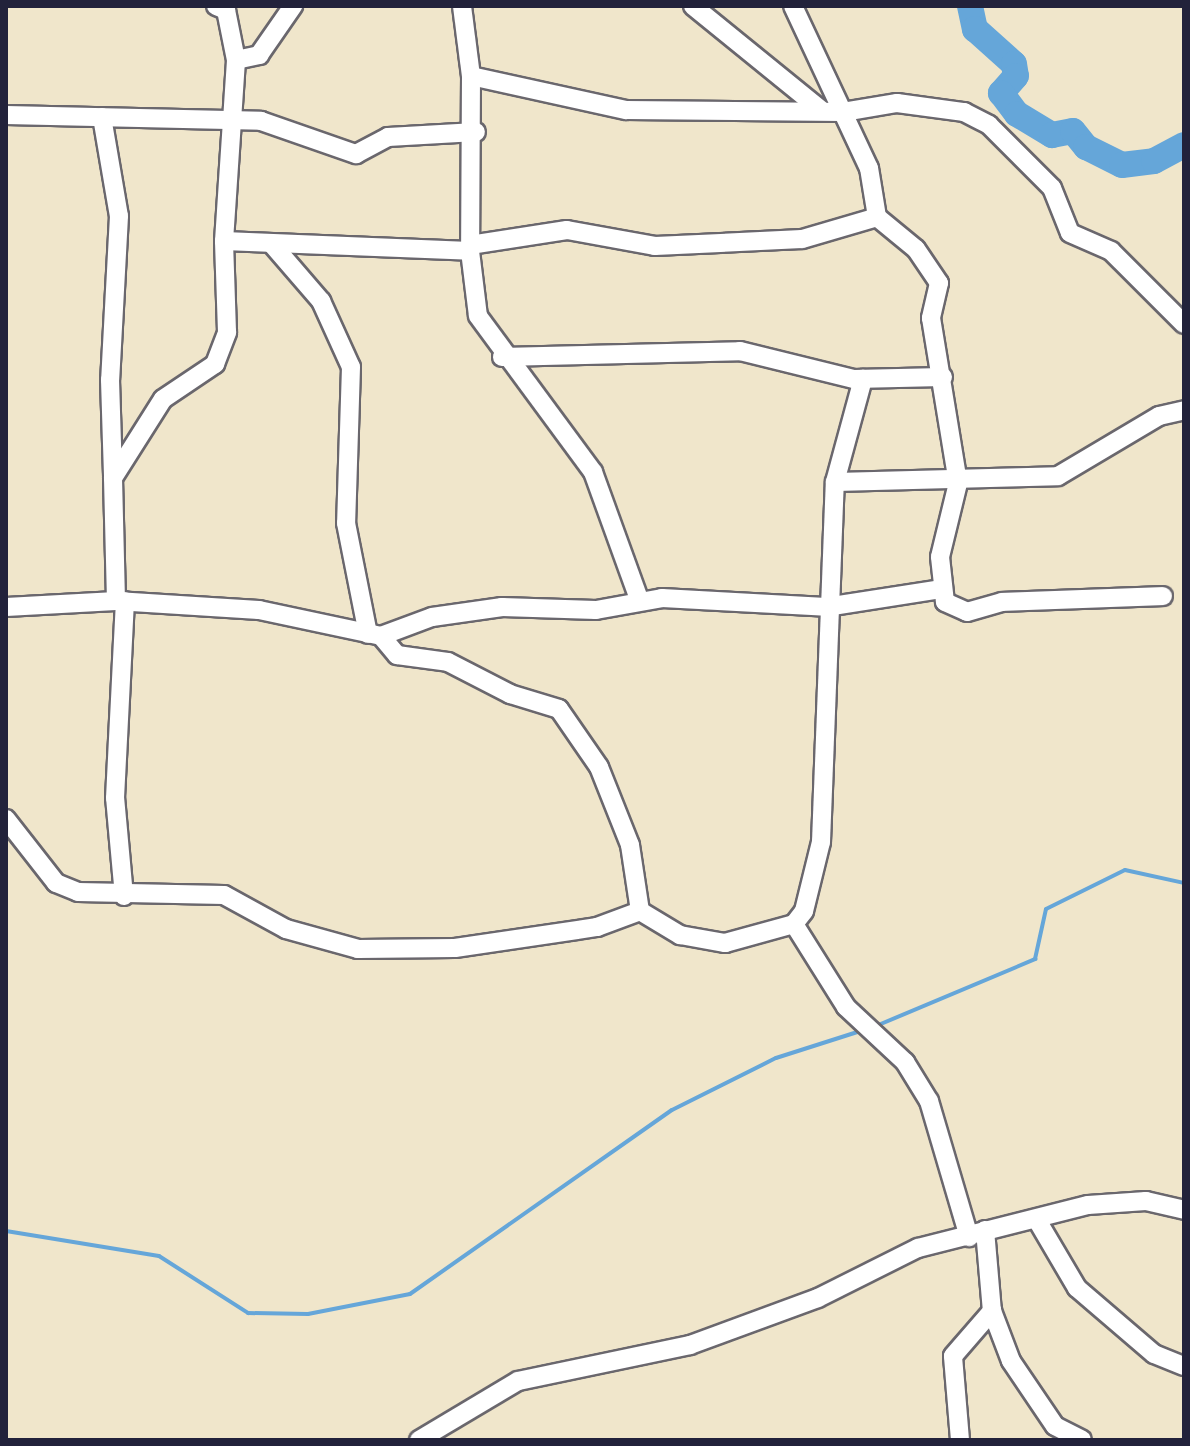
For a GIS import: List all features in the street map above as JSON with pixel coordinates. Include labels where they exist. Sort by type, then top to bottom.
[{"type":"street","points":[[236,60],[259,55],[293,6]]},
{"type":"street","points":[[462,6],[476,132],[470,248],[478,316],[502,357],[593,472],[639,599]]},
{"type":"street","points":[[693,6],[821,110]]},
{"type":"street","points":[[793,6],[874,183],[877,217],[916,249],[939,283],[931,318],[958,483],[940,557],[941,589],[953,610],[967,612],[1002,602],[1163,596]]},
{"type":"street","points":[[113,478],[163,399],[204,374],[222,350],[229,310],[224,241],[236,60],[223,7]]},
{"type":"street","points":[[471,76],[626,110],[843,112],[897,103],[964,112],[989,125],[1052,188],[1070,233],[1111,251],[1184,324]]},
{"type":"street","points":[[6,115],[270,123],[356,154],[388,137],[476,132]]},
{"type":"street","points":[[102,117],[119,216],[110,380],[121,601],[115,798],[124,896]]},
{"type":"street","points":[[224,241],[470,248],[567,230],[655,246],[802,239],[877,217]]},
{"type":"street","points":[[271,243],[321,301],[351,367],[346,523],[374,635]]},
{"type":"street","points":[[502,357],[740,351],[863,379],[943,377]]},
{"type":"street","points":[[640,911],[680,935],[725,943],[794,924],[804,911],[821,842],[826,607],[835,482],[863,379]]},
{"type":"street","points":[[835,482],[958,483],[1058,476],[1159,416],[1184,410]]},
{"type":"street","points":[[374,635],[432,617],[502,607],[596,610],[639,599],[826,607],[941,589]]},
{"type":"street","points":[[6,607],[121,601],[259,610],[374,635],[397,655],[448,662],[564,714],[599,767],[630,845],[640,911]]},
{"type":"street","points":[[6,819],[56,883],[124,896],[224,895],[286,929],[358,949],[455,948],[597,927],[640,911]]},
{"type":"street","points":[[794,924],[846,1007],[905,1062],[929,1101],[977,1234],[992,1311],[1011,1361],[1055,1426],[1082,1440]]},
{"type":"street","points":[[419,1440],[518,1381],[690,1345],[818,1298],[918,1248],[1088,1205],[1146,1201],[1184,1210]]},
{"type":"street","points":[[1037,1220],[1077,1288],[1154,1354],[1184,1366]]},
{"type":"street","points":[[960,1440],[953,1356],[992,1311]]},
{"type":"waterway","points":[[970,6],[975,29],[1014,64],[1016,76],[1001,93],[1017,114],[1052,135],[1073,131],[1086,147],[1122,165],[1154,161],[1184,145]]},
{"type":"waterway","points":[[876,1026],[1035,959],[1046,909],[1125,870],[1184,883]]},
{"type":"waterway","points":[[6,1231],[159,1256],[248,1313],[308,1314],[410,1294],[672,1110],[776,1058],[864,1030]]}]
